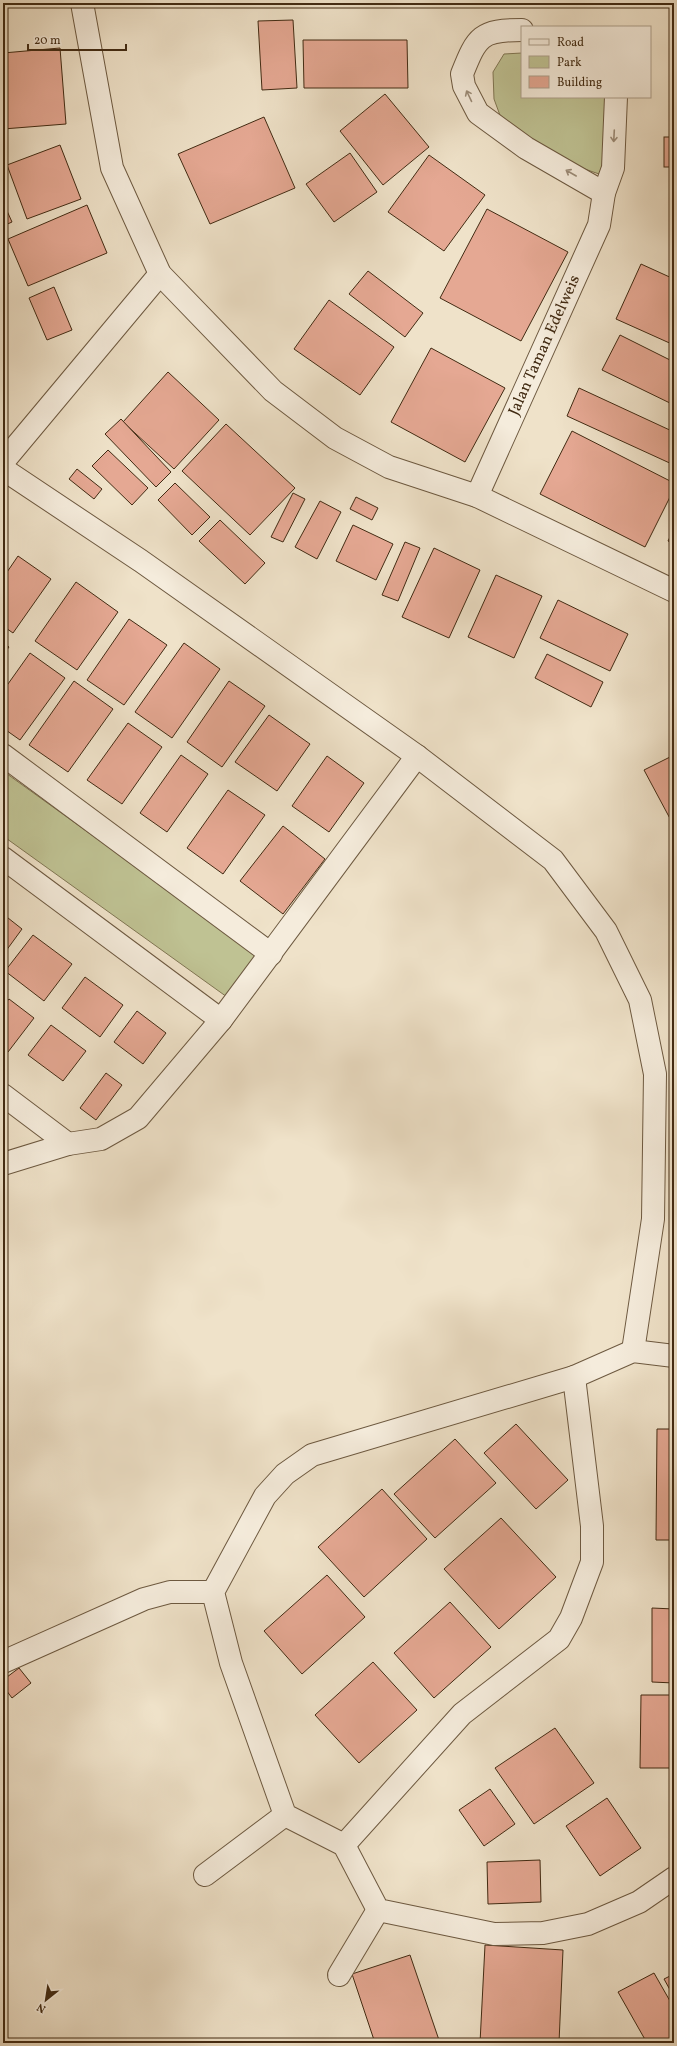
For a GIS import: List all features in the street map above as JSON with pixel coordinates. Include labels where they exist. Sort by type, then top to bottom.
[{"type":"street","points":[[82,3],[112,168],[160,274],[273,391],[335,438],[389,467],[477,496],[674,591]]},
{"type":"street","points":[[521,30],[498,30],[479,39],[462,74],[471,101],[478,113],[526,148],[604,193]]},
{"type":"street","name":"Jalan Taman Edelweis","points":[[477,496],[599,225],[604,193],[613,168],[616,98]]},
{"type":"street","points":[[3,462],[160,274]]},
{"type":"street","points":[[3,469],[141,561],[417,756],[553,860],[606,930],[640,1000],[655,1074],[653,1219],[633,1351]]},
{"type":"street","points":[[3,755],[271,954]]},
{"type":"street","points":[[3,1164],[68,1144],[100,1139],[138,1118],[221,1020],[417,756]]},
{"type":"street","points":[[3,858],[221,1020]]},
{"type":"street","points":[[3,1095],[68,1144]]},
{"type":"street","points":[[378,1910],[344,1845],[285,1815],[231,1663],[213,1592],[265,1496],[285,1474],[312,1455],[574,1377],[633,1351],[674,1356]]},
{"type":"street","points":[[344,1845],[462,1714],[559,1638],[571,1618],[592,1562],[592,1526],[574,1377]]},
{"type":"street","points":[[3,1662],[144,1599],[170,1592],[213,1592]]},
{"type":"street","points":[[205,1875],[285,1815]]},
{"type":"street","points":[[378,1910],[494,1934],[543,1933],[594,1922],[639,1902],[674,1878]]},
{"type":"street","points":[[339,1975],[378,1910]]},
{"type":"green space","points":[[521,53],[521,98],[610,98],[602,175],[576,166],[541,150],[501,118],[494,99],[493,72],[504,54]]},
{"type":"green space","points":[[3,771],[257,954],[227,997],[3,836]]},
{"type":"building","points":[[293,20],[297,88],[262,90],[258,21]]},
{"type":"building","points":[[303,40],[407,40],[408,88],[304,88]]},
{"type":"building","points":[[60,48],[66,124],[3,129],[3,53]]},
{"type":"building","points":[[385,94],[429,147],[383,185],[340,131]]},
{"type":"building","points":[[264,117],[295,188],[210,224],[178,154]]},
{"type":"building","points":[[664,137],[674,137],[674,167],[664,167]]},
{"type":"building","points":[[60,145],[81,199],[27,219],[7,165]]},
{"type":"building","points":[[350,153],[377,192],[334,222],[306,184]]},
{"type":"building","points":[[429,155],[485,195],[444,251],[388,212]]},
{"type":"building","points":[[3,202],[12,222],[3,226]]},
{"type":"building","points":[[87,205],[107,253],[28,286],[8,239]]},
{"type":"building","points":[[487,209],[568,252],[521,341],[440,298]]},
{"type":"building","points":[[641,264],[674,279],[674,345],[616,319]]},
{"type":"building","points":[[368,271],[423,313],[405,337],[349,294]]},
{"type":"building","points":[[54,287],[72,330],[47,340],[29,298]]},
{"type":"building","points":[[329,300],[394,347],[360,395],[294,349]]},
{"type":"building","points":[[620,335],[674,362],[674,405],[602,370]]},
{"type":"building","points":[[431,348],[505,388],[465,462],[391,422]]},
{"type":"building","points":[[168,372],[219,420],[174,469],[123,422]]},
{"type":"building","points":[[579,388],[674,432],[674,465],[567,416]]},
{"type":"building","points":[[121,419],[171,472],[156,487],[105,434]]},
{"type":"building","points":[[226,424],[295,488],[250,535],[182,471]]},
{"type":"building","points":[[572,431],[674,483],[674,489],[645,547],[540,494]]},
{"type":"building","points":[[108,450],[148,488],[132,505],[92,466]]},
{"type":"building","points":[[77,469],[102,489],[94,499],[69,479]]},
{"type":"building","points":[[175,483],[210,517],[192,535],[158,500]]},
{"type":"building","points":[[293,493],[305,499],[283,542],[271,537]]},
{"type":"building","points":[[356,497],[378,508],[372,520],[350,509]]},
{"type":"building","points":[[320,501],[341,512],[317,559],[295,547]]},
{"type":"building","points":[[220,520],[265,563],[245,584],[199,541]]},
{"type":"building","points":[[353,525],[393,544],[376,580],[336,561]]},
{"type":"building","points":[[674,529],[674,544],[668,541]]},
{"type":"building","points":[[405,542],[420,548],[398,601],[382,595]]},
{"type":"building","points":[[434,548],[480,570],[449,638],[402,617]]},
{"type":"building","points":[[18,556],[51,579],[13,633],[3,626],[3,578]]},
{"type":"building","points":[[496,575],[542,596],[514,658],[468,637]]},
{"type":"building","points":[[76,582],[118,612],[77,670],[35,641]]},
{"type":"building","points":[[558,600],[628,634],[610,671],[540,638]]},
{"type":"building","points":[[129,619],[167,645],[124,705],[87,680]]},
{"type":"building","points":[[3,642],[9,647],[3,655]]},
{"type":"building","points":[[184,643],[220,669],[172,738],[135,712]]},
{"type":"building","points":[[30,653],[65,678],[20,740],[3,728],[3,691]]},
{"type":"building","points":[[547,654],[603,682],[591,707],[535,678]]},
{"type":"building","points":[[74,681],[113,709],[68,772],[29,745]]},
{"type":"building","points":[[229,681],[265,706],[222,767],[187,742]]},
{"type":"building","points":[[269,715],[310,744],[277,791],[235,762]]},
{"type":"building","points":[[128,723],[162,747],[122,804],[87,780]]},
{"type":"building","points":[[181,755],[208,774],[167,832],[140,813]]},
{"type":"building","points":[[674,755],[674,826],[644,770]]},
{"type":"building","points":[[327,756],[364,783],[329,832],[292,806]]},
{"type":"building","points":[[228,790],[265,815],[223,874],[187,848]]},
{"type":"building","points":[[283,826],[325,859],[283,914],[240,881]]},
{"type":"building","points":[[3,914],[22,929],[3,955]]},
{"type":"building","points":[[33,935],[72,964],[44,1001],[5,971]]},
{"type":"building","points":[[85,977],[123,1005],[100,1037],[62,1008]]},
{"type":"building","points":[[9,999],[34,1018],[8,1052],[3,1048],[3,1006]]},
{"type":"building","points":[[137,1011],[166,1033],[143,1064],[114,1042]]},
{"type":"building","points":[[51,1025],[86,1051],[63,1081],[28,1055]]},
{"type":"building","points":[[106,1073],[122,1085],[96,1120],[80,1108]]},
{"type":"building","points":[[516,1424],[568,1480],[536,1509],[484,1453]]},
{"type":"building","points":[[657,1429],[674,1429],[674,1540],[656,1540]]},
{"type":"building","points":[[455,1439],[496,1483],[435,1538],[394,1494]]},
{"type":"building","points":[[382,1489],[427,1539],[364,1597],[318,1547]]},
{"type":"building","points":[[501,1518],[556,1577],[499,1629],[444,1569]]},
{"type":"building","points":[[327,1575],[365,1617],[302,1674],[264,1631]]},
{"type":"building","points":[[450,1602],[491,1647],[434,1698],[394,1653]]},
{"type":"building","points":[[652,1608],[674,1609],[674,1683],[652,1682]]},
{"type":"building","points":[[373,1662],[417,1710],[359,1763],[315,1715]]},
{"type":"building","points":[[19,1668],[31,1683],[12,1698],[3,1686],[3,1680]]},
{"type":"building","points":[[641,1695],[674,1695],[674,1768],[640,1768]]},
{"type":"building","points":[[555,1728],[594,1783],[534,1824],[495,1768]]},
{"type":"building","points":[[490,1789],[515,1824],[484,1846],[459,1810]]},
{"type":"building","points":[[607,1798],[641,1848],[600,1876],[566,1826]]},
{"type":"building","points":[[540,1860],[541,1902],[488,1904],[487,1862]]},
{"type":"building","points":[[485,1945],[563,1950],[559,2043],[480,2043]]},
{"type":"building","points":[[410,1955],[440,2043],[375,2043],[352,1974]]},
{"type":"building","points":[[654,1973],[674,2008],[674,2043],[647,2043],[618,1992]]},
{"type":"building","points":[[674,1974],[674,1997],[664,1979]]}]
